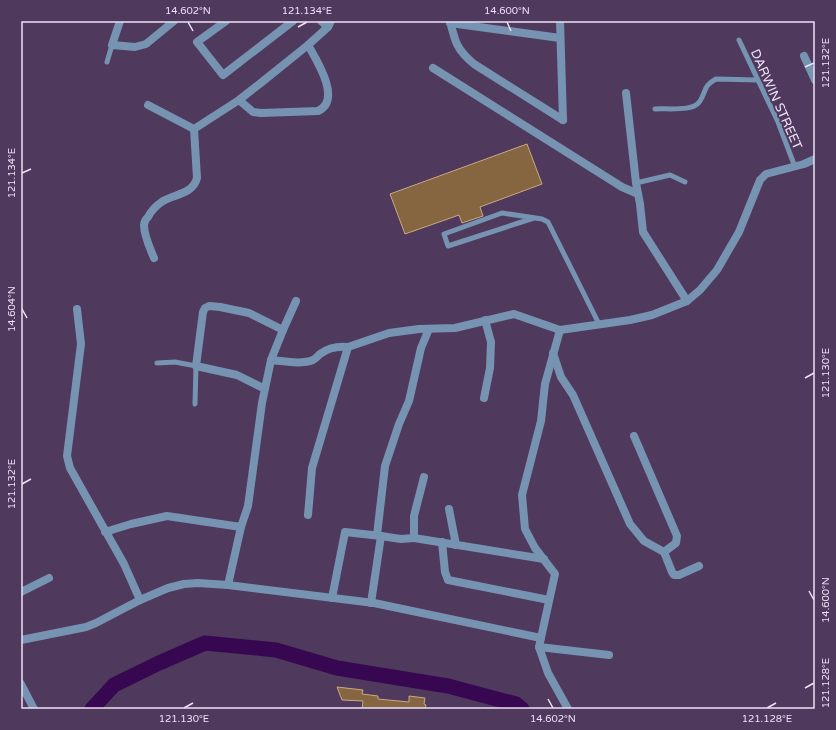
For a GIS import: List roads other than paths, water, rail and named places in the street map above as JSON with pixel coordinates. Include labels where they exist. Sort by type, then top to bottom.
[{"type":"street","points":[[120,21],[112,45],[135,47],[146,44],[174,21]]},
{"type":"street","points":[[226,21],[198,42],[223,75],[294,21]]},
{"type":"street","points":[[194,129],[239,100],[308,45],[329,24],[321,21]]},
{"type":"street","points":[[560,21],[563,120],[474,64],[458,47],[450,22],[560,38]]},
{"type":"street","points":[[239,100],[253,112],[261,113],[318,111],[323,109],[327,104],[329,95],[317,60],[308,45]]},
{"type":"street","points":[[804,56],[815,80]]},
{"type":"street","points":[[433,68],[622,187],[638,194]]},
{"type":"street","points":[[626,93],[643,232],[687,301]]},
{"type":"street","points":[[148,105],[194,129]]},
{"type":"street","points":[[154,258],[146,237],[144,226],[145,222],[154,208],[163,201],[191,189],[196,184],[197,178],[194,129]]},
{"type":"street","points":[[271,360],[304,362],[313,360],[321,353],[331,349],[348,347],[390,333],[419,329],[455,328],[514,314],[560,330],[652,315],[687,301],[700,290],[717,270],[736,239],[760,180],[766,174],[795,167],[815,160]]},
{"type":"street","points":[[228,584],[241,527],[248,506],[262,403],[271,360],[296,301]]},
{"type":"street","points":[[265,389],[238,375],[196,366],[203,312],[207,307],[220,307],[249,313],[283,330]]},
{"type":"street","points":[[77,309],[80,344],[67,456],[70,468],[124,564],[140,600]]},
{"type":"street","points":[[484,398],[490,368],[491,342],[485,320]]},
{"type":"street","points":[[371,603],[385,466],[409,401],[421,348],[429,329]]},
{"type":"street","points":[[560,330],[545,384],[541,421],[522,495],[525,529],[535,548],[555,574],[539,647],[548,673],[568,709]]},
{"type":"street","points":[[308,515],[312,468],[348,347]]},
{"type":"street","points":[[553,353],[561,377],[573,395],[630,524],[644,541],[664,552],[674,575],[680,575],[699,566]]},
{"type":"street","points":[[634,436],[677,536],[676,543],[664,552]]},
{"type":"street","points":[[414,538],[414,516],[424,477]]},
{"type":"street","points":[[449,509],[456,544]]},
{"type":"street","points":[[106,532],[131,524],[167,516],[241,527]]},
{"type":"street","points":[[332,598],[345,532],[401,539],[414,538],[544,559]]},
{"type":"street","points":[[442,542],[444,567],[448,580],[549,600]]},
{"type":"street","points":[[21,592],[49,578]]},
{"type":"street","points":[[21,640],[86,627],[140,600],[168,588],[184,584],[228,584],[371,603],[541,638]]},
{"type":"street","points":[[539,647],[608,655]]},
{"type":"street","points":[[21,684],[34,709]]},
{"type":"lane","name":"DARWIN STREET","points":[[739,40],[778,122],[795,167]]},
{"type":"lane","points":[[107,62],[112,45]]},
{"type":"lane","points":[[655,109],[689,108],[696,106],[700,102],[705,87],[716,79],[757,80]]},
{"type":"lane","points":[[636,183],[670,175],[685,182]]},
{"type":"lane","points":[[534,218],[448,246],[444,234],[502,213],[542,219],[548,222],[599,324]]},
{"type":"lane","points":[[157,363],[175,362],[196,366],[195,404]]},
{"type":"waterway","points":[[92,709],[114,685],[205,643],[276,650],[337,668],[448,686],[516,704],[522,709]]}]
